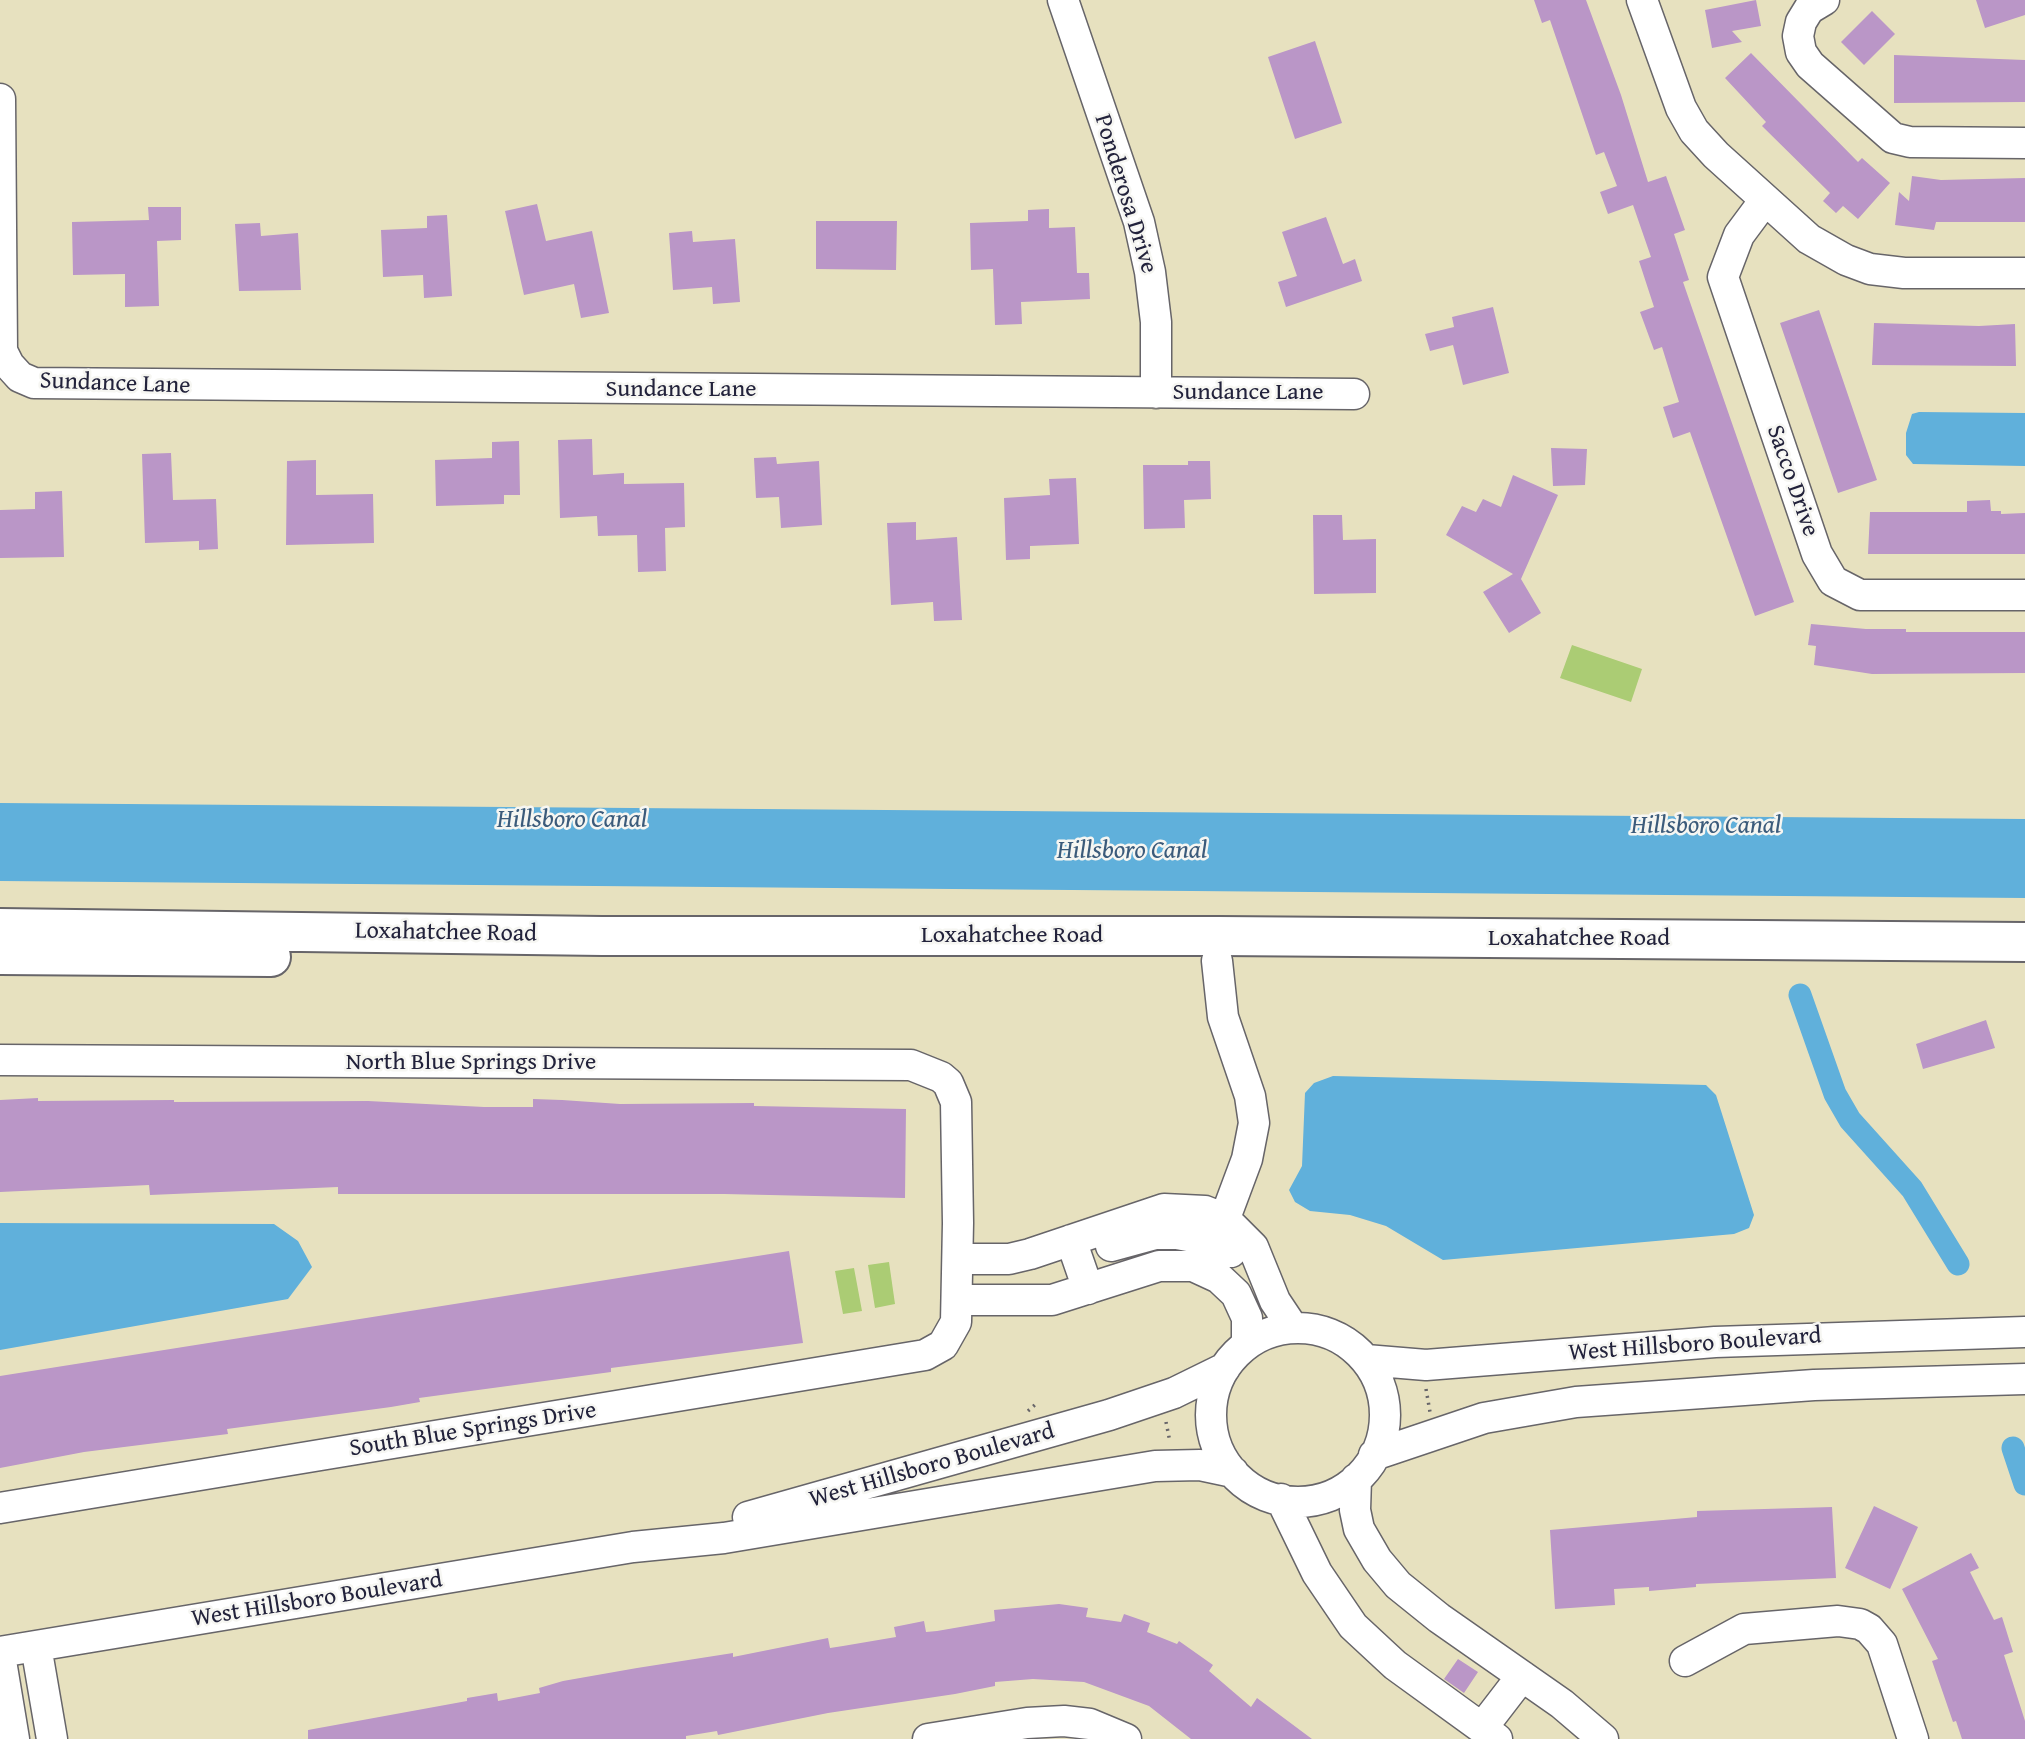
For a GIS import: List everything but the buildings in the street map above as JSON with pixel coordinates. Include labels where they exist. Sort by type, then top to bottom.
[{"type":"main road","name":"Loxahatchee Road","points":[[0,928],[601,936],[1233,936],[2025,942]]},
{"type":"main road","name":"Loxahatchee Road","points":[[0,956],[2025,966]]},
{"type":"street","name":"Ponderosa Drive","points":[[1063,0],[1139,222],[1150,272],[1156,322],[1156,393]]},
{"type":"street","points":[[1642,0],[1681,108],[1694,131],[1765,200],[1823,249],[1870,269],[1904,272],[2025,273]]},
{"type":"street","points":[[1824,0],[1809,9],[1801,22],[1798,36],[1801,52],[1810,65],[1894,138],[1910,142],[2025,143]]},
{"type":"street","points":[[0,99],[2,351],[7,374]]},
{"type":"street","name":"Sacco Drive","points":[[1765,200],[1739,236],[1723,277],[1817,554],[1833,581],[1860,595],[2025,595]]},
{"type":"street","name":"Sundance Lane","points":[[7,374],[49,386],[1354,394]]},
{"type":"street","points":[[1216,1244],[1251,1149],[1254,1123],[1248,1086],[1223,1017],[1217,961]]},
{"type":"street","name":"North Blue Springs Drive","points":[[0,1060],[899,1065],[922,1068],[940,1077],[953,1092],[957,1111],[958,1259]]},
{"type":"street","points":[[1247,1343],[1247,1318],[1239,1299],[1225,1282],[1216,1244],[1196,1210],[1164,1209],[1074,1249],[1009,1259],[958,1259],[958,1300],[1039,1301],[1088,1289],[1159,1266],[1181,1265],[1216,1244],[1253,1247],[1269,1289],[1293,1328]]},
{"type":"street","points":[[1074,1249],[1088,1289]]},
{"type":"street","name":"South Blue Springs Drive","points":[[0,1508],[905,1360],[925,1355],[943,1345],[956,1322],[958,1300]]},
{"type":"street","points":[[1293,1328],[1335,1335],[1366,1360],[1375,1373],[1383,1399],[1383,1427],[1374,1455],[1356,1479],[1345,1488],[1321,1498],[1296,1502],[1256,1490],[1233,1472],[1216,1443],[1212,1420],[1215,1389],[1225,1368],[1247,1343],[1293,1328]]},
{"type":"street","name":"West Hillsboro Boulevard","points":[[1366,1360],[1426,1366],[1726,1341],[2025,1332]]},
{"type":"street","name":"West Hillsboro Boulevard","points":[[633,1548],[1099,1418],[1174,1392],[1225,1368]]},
{"type":"street","name":"West Hillsboro Boulevard","points":[[1374,1455],[1484,1418],[1576,1402],[1814,1385],[2025,1379]]},
{"type":"street","name":"West Hillsboro Boulevard","points":[[0,1654],[633,1548],[724,1538],[1155,1466],[1200,1465],[1233,1472]]},
{"type":"street","points":[[1356,1479],[1354,1510],[1359,1529],[1387,1573],[1411,1597],[1522,1676],[1603,1739]]},
{"type":"street","points":[[1281,1499],[1317,1573],[1353,1626],[1389,1660],[1490,1734],[1522,1676]]},
{"type":"street","points":[[1685,1661],[1744,1629],[1838,1621],[1860,1625],[1869,1629],[1882,1644],[1913,1739]]},
{"type":"street","points":[[36,1646],[52,1739]]},
{"type":"street","points":[[0,1654],[14,1739]]},
{"type":"street","points":[[928,1739],[1027,1723],[1064,1721],[1090,1724],[1126,1739]]},
{"type":"path","points":[[1426,1383],[1433,1419]]},
{"type":"path","points":[[1163,1414],[1170,1435],[1169,1448]]},
{"type":"green space","points":[[1572,645],[1642,669],[1631,702],[1560,678]]},
{"type":"green space","points":[[889,1262],[895,1304],[875,1308],[868,1265]]},
{"type":"green space","points":[[854,1268],[862,1311],[843,1314],[835,1271]]},
{"type":"water","points":[[2025,413],[2025,466],[1913,464],[1906,455],[1906,433],[1912,414]]},
{"type":"water","name":"Hillsboro Canal","points":[[0,803],[2025,819],[2025,898],[0,881]]},
{"type":"water","points":[[1333,1076],[1706,1085],[1716,1095],[1754,1215],[1749,1228],[1734,1234],[1443,1260],[1386,1226],[1350,1215],[1310,1211],[1295,1202],[1289,1190],[1302,1166],[1305,1093],[1314,1083]]},
{"type":"water","points":[[0,1223],[274,1224],[298,1241],[312,1267],[288,1299],[0,1350]]},
{"type":"waterway","points":[[1800,995],[1835,1094],[1850,1120],[1912,1189],[1958,1264]]},
{"type":"waterway","points":[[2013,1448],[2025,1484]]}]
